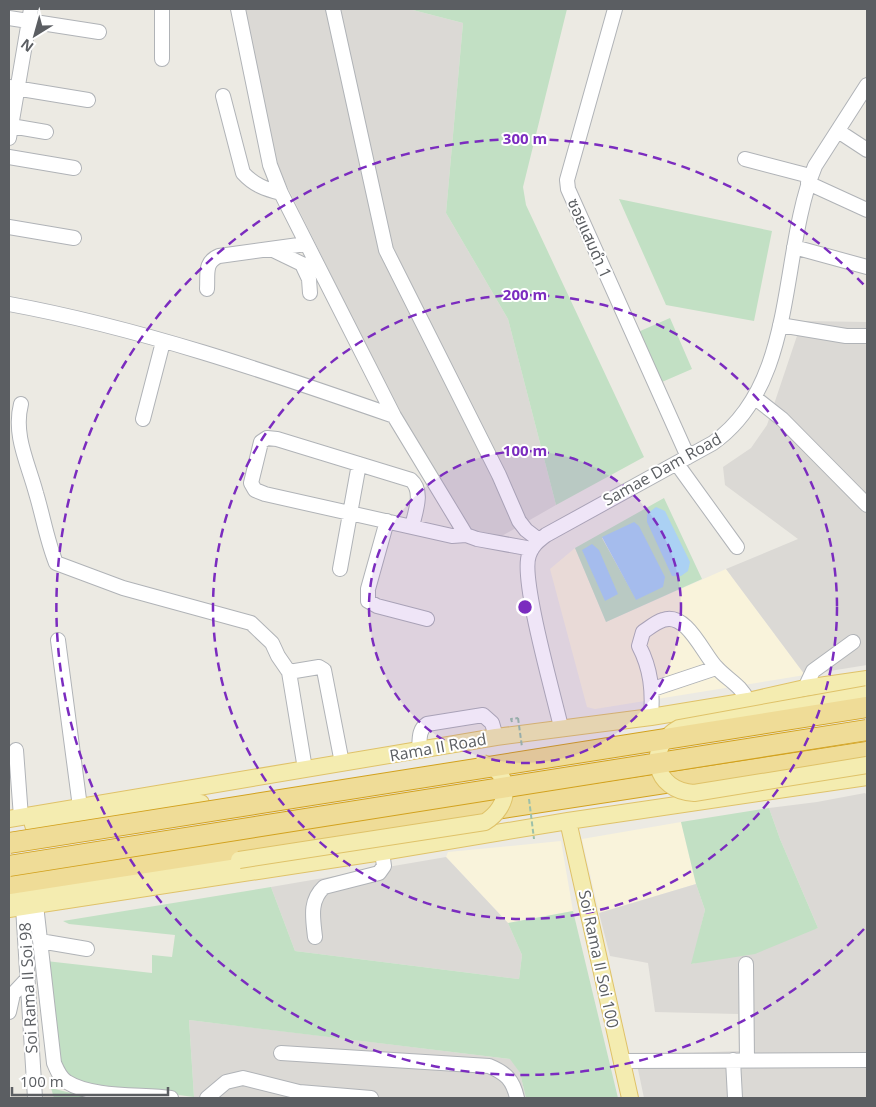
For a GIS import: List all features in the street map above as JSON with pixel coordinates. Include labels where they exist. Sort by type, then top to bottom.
[{"type":"highway","points":[[9,843],[867,707]]},
{"type":"highway","name":"Rama II Road","points":[[9,847],[867,712]]},
{"type":"highway","points":[[9,866],[867,730]]},
{"type":"highway","points":[[9,884],[867,752]]},
{"type":"main road","name":"Rama II Road","points":[[13,820],[496,737],[561,727],[651,717],[805,688],[867,679]]},
{"type":"main road","points":[[867,694],[679,728],[664,739],[657,759],[659,769],[670,786],[678,790],[694,793],[867,765]]},
{"type":"main road","points":[[13,820],[42,824],[201,803],[470,761],[488,764],[496,770],[504,785],[504,800],[501,809],[485,822],[44,890],[19,906]]},
{"type":"main road","points":[[19,906],[867,777]]},
{"type":"main road","name":"Soi Rama II Soi 100","points":[[568,821],[630,1098]]},
{"type":"street","points":[[162,9],[162,59]]},
{"type":"street","points":[[238,9],[270,165],[281,193],[394,416],[466,535]]},
{"type":"street","points":[[333,9],[386,250],[499,474],[519,521],[536,545]]},
{"type":"street","name":"ซอยแสมดำ 1","points":[[615,9],[567,180],[568,189],[682,461],[737,547]]},
{"type":"street","points":[[9,18],[30,15],[99,32]]},
{"type":"street","points":[[30,15],[13,88],[10,132],[46,132]]},
{"type":"street","name":"Samae Dam Road","points":[[536,545],[567,522],[682,461],[726,434],[754,397],[771,361],[809,180],[867,85]]},
{"type":"street","points":[[13,88],[88,100]]},
{"type":"street","points":[[223,96],[243,172],[257,185],[281,193]]},
{"type":"street","points":[[838,131],[867,150]]},
{"type":"street","points":[[9,157],[74,168]]},
{"type":"street","points":[[745,159],[809,180],[867,210]]},
{"type":"street","points":[[9,227],[74,238]]},
{"type":"street","points":[[208,289],[208,264],[212,259],[220,256],[306,244]]},
{"type":"street","points":[[794,247],[867,268]]},
{"type":"street","points":[[271,249],[302,264],[318,268]]},
{"type":"street","points":[[302,264],[309,279],[310,293]]},
{"type":"street","points":[[9,304],[72,315],[258,369],[394,416]]},
{"type":"street","points":[[780,325],[846,336],[867,336]]},
{"type":"street","points":[[143,419],[162,342]]},
{"type":"street","points":[[754,397],[782,418],[867,505]]},
{"type":"street","points":[[21,404],[18,415],[22,449],[31,473],[56,563],[123,588],[251,623],[272,643],[289,672],[305,769]]},
{"type":"street","points":[[412,527],[418,491],[416,485],[411,480],[277,439],[267,438],[262,442],[251,483],[255,490],[265,494],[452,536],[466,535],[477,539],[536,545]]},
{"type":"street","points":[[340,569],[359,464]]},
{"type":"street","points":[[387,521],[368,589],[368,601],[377,606],[427,619]]},
{"type":"street","points":[[536,545],[528,556],[526,571],[528,586],[561,727]]},
{"type":"street","points":[[651,717],[653,689],[646,660],[639,646],[643,632],[664,619],[674,620],[686,628],[699,641],[716,668],[744,690],[748,700]]},
{"type":"street","points":[[58,640],[80,807]]},
{"type":"street","points":[[805,688],[813,671],[853,642]]},
{"type":"street","points":[[289,672],[319,667],[324,670],[342,763]]},
{"type":"street","points":[[653,689],[716,668]]},
{"type":"street","points":[[419,750],[420,733],[422,728],[428,724],[483,715],[492,723],[496,737]]},
{"type":"street","points":[[13,820],[16,750]]},
{"type":"street","points":[[315,937],[312,910],[318,892],[324,887],[379,873],[384,866],[382,852]]},
{"type":"street","points":[[19,906],[40,941],[54,1063],[58,1073],[65,1081],[91,1091],[170,1098]]},
{"type":"street","name":"Soi Rama II Soi 98","points":[[19,906],[28,978],[35,1098]]},
{"type":"street","points":[[40,941],[87,949]]},
{"type":"street","points":[[746,964],[747,1060]]},
{"type":"street","points":[[9,1012],[13,994],[28,978]]},
{"type":"street","points":[[281,1053],[489,1066],[502,1071],[511,1079],[518,1098]]},
{"type":"street","points":[[621,1060],[867,1060]]},
{"type":"street","points":[[733,1060],[735,1098]]},
{"type":"street","points":[[207,1098],[226,1082],[243,1078],[300,1092],[371,1098]]},
{"type":"shaded area","points":[[243,9],[409,9],[463,23],[446,213],[508,319],[556,505],[500,537],[471,532],[402,417],[278,168]]},
{"type":"shaded area","points":[[802,321],[867,322],[867,665],[805,675],[726,569],[798,539],[725,485],[723,467],[751,448],[767,425]]},
{"type":"shaded area","points":[[575,548],[606,622],[726,569],[805,675],[595,709],[587,707],[550,569]]},
{"type":"shaded area","points":[[865,793],[867,795],[867,1098],[644,1098],[635,1055],[739,1051],[738,1014],[655,1012],[648,963],[610,956],[599,913],[696,884],[705,910],[692,964],[818,928],[780,839],[769,808]]},
{"type":"shaded area","points":[[681,822],[696,884],[599,913],[582,839]]},
{"type":"shaded area","points":[[561,841],[573,911],[508,923],[446,857],[448,852]]},
{"type":"shaded area","points":[[446,857],[508,923],[522,955],[519,979],[295,951],[271,887]]},
{"type":"shaded area","points":[[189,1020],[511,1059],[520,1073],[526,1098],[194,1097]]},
{"type":"green space","points":[[409,9],[567,9],[523,187],[526,205],[644,457],[556,505],[508,319],[446,213],[463,23]]},
{"type":"green space","points":[[619,199],[772,231],[754,321],[666,305]]},
{"type":"green space","points":[[670,318],[692,369],[662,382],[638,332]]},
{"type":"green space","points":[[664,498],[702,579],[606,622],[575,548]],"holes":[[[618,531],[636,599],[602,538]]]},
{"type":"green space","points":[[769,808],[780,839],[818,928],[755,954],[691,964],[705,910],[696,884],[681,822]]},
{"type":"green space","points":[[271,887],[295,951],[519,979],[522,955],[508,923],[573,911],[618,1098],[526,1098],[520,1073],[510,1059],[189,1020],[194,1097],[77,1082],[66,1075],[59,1064],[46,961],[152,973],[152,955],[172,957],[175,935],[69,924],[63,921]]},
{"type":"green space","points":[[51,1088],[75,1094],[106,1098],[54,1098]]},
{"type":"water","points":[[656,507],[665,511],[690,562],[688,571],[681,576],[672,576],[647,522],[647,514]]},
{"type":"water","points":[[634,522],[639,526],[665,577],[663,587],[636,600],[602,537]]},
{"type":"water","points":[[592,544],[599,550],[618,594],[605,601],[582,550]]}]
